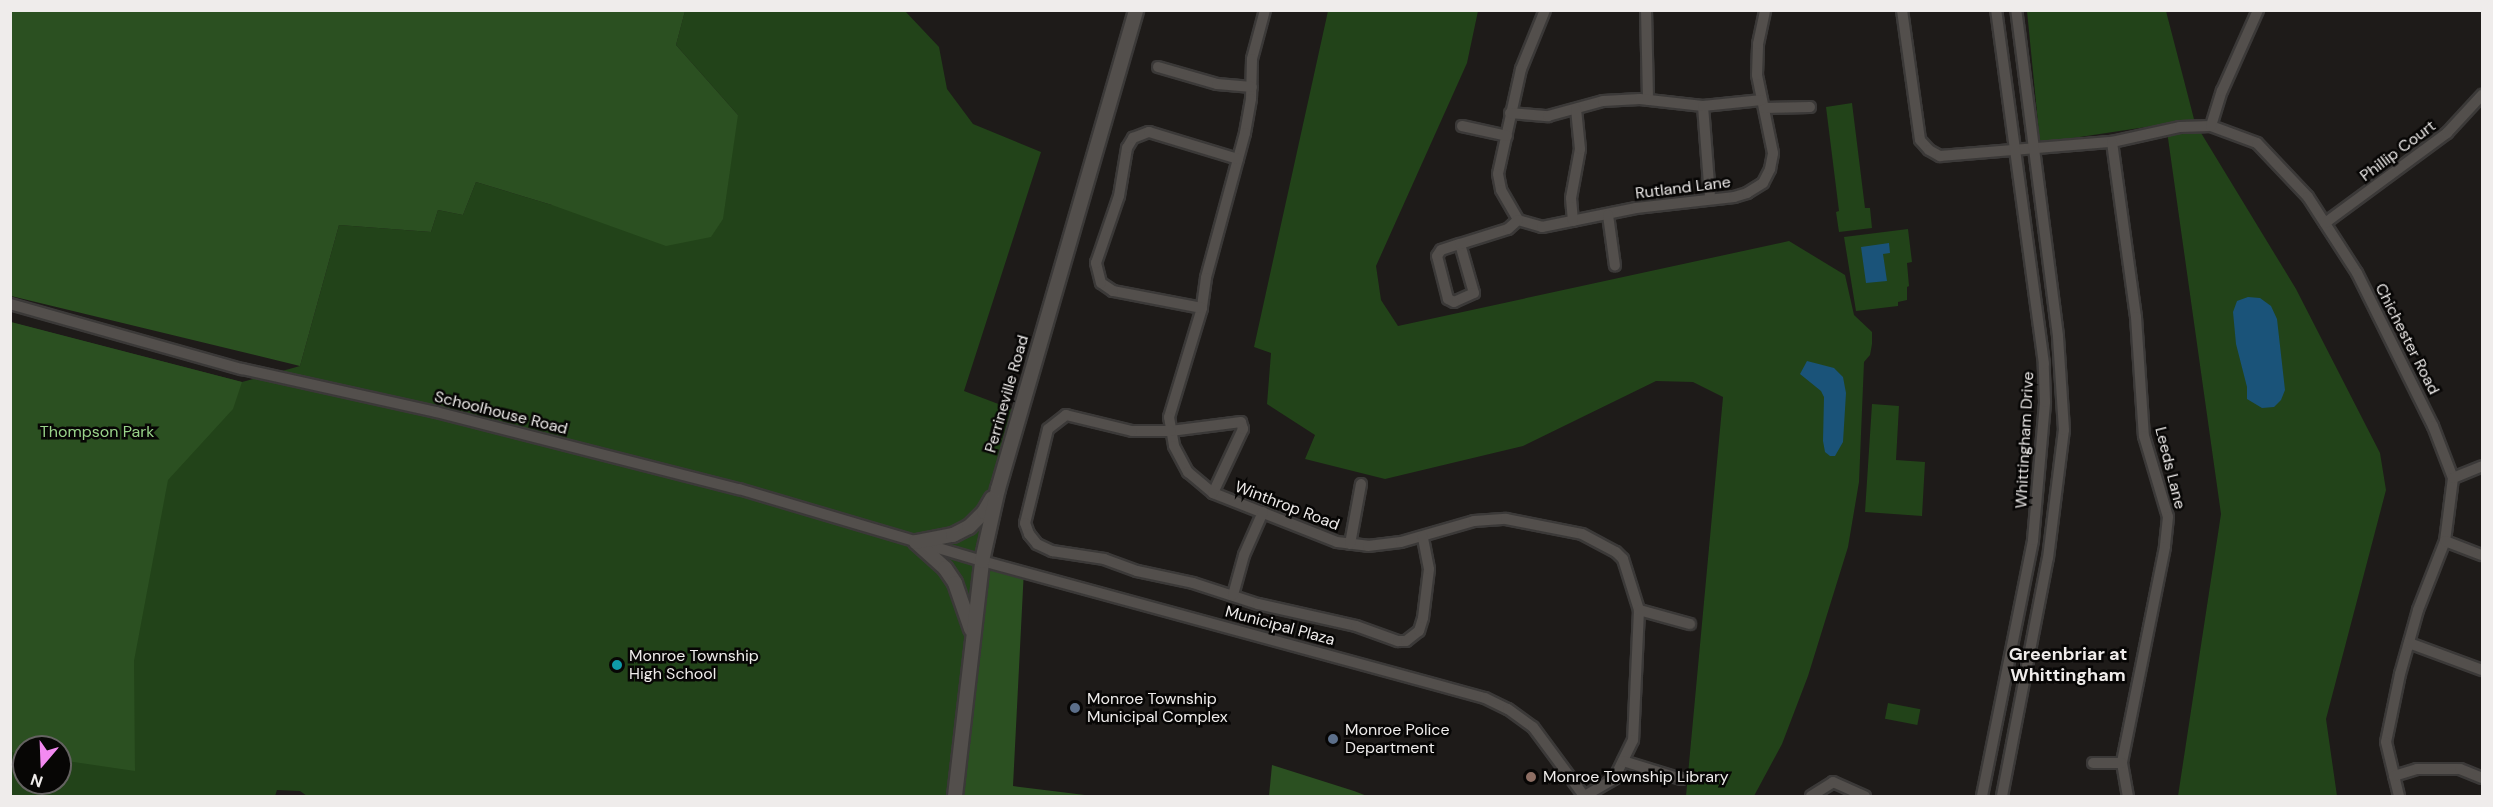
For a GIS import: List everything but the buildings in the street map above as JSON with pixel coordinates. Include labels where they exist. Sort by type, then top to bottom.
[{"type":"street","name":"Perrineville Road","points":[[955,796],[982,561],[998,489],[1136,10]]},
{"type":"street","name":"Winthrop Road","points":[[1265,10],[1252,59],[1252,87],[1238,159],[1206,278],[1202,308],[1169,417],[1174,446],[1188,472],[1213,493],[1337,542],[1368,546],[1423,537],[1474,521],[1506,519],[1582,534],[1600,542],[1623,559],[1639,610],[1633,740],[1614,778],[1584,796]]},
{"type":"street","points":[[1460,244],[1474,293],[1454,302],[1448,299],[1437,256],[1441,250],[1460,244],[1508,229],[1518,220],[1501,190],[1498,174],[1507,136],[1509,112],[1521,69],[1545,10]]},
{"type":"street","points":[[1646,10],[1648,99]]},
{"type":"street","name":"Rutland Lane","points":[[1518,220],[1542,227],[1710,198],[1734,197],[1748,193],[1762,183],[1770,169],[1773,153],[1757,75],[1758,44],[1766,10]]},
{"type":"street","name":"Chichester Road","points":[[1902,10],[1920,140],[1929,150],[1940,156],[2112,142],[2180,127],[2211,126],[2257,143],[2308,197],[2357,273],[2433,426],[2453,478],[2445,541],[2409,643],[2386,742],[2399,796]]},
{"type":"street","name":"Whittingham Drive","points":[[1982,796],[2033,540],[2043,446],[2044,364],[1996,10]]},
{"type":"street","name":"Whittingham Drive","points":[[2002,796],[2048,558],[2064,430],[2058,336],[2016,10]]},
{"type":"street","points":[[2211,126],[2222,90],[2258,10]]},
{"type":"street","points":[[1158,67],[1217,84],[1252,87]]},
{"type":"street","name":"Phillip Court","points":[[2325,223],[2447,134],[2482,95]]},
{"type":"street","points":[[1509,112],[1548,116],[1603,101],[1648,99],[1703,106],[1763,104],[1810,107]]},
{"type":"street","points":[[1703,106],[1710,198]]},
{"type":"street","points":[[1572,221],[1571,198],[1580,149],[1576,109]]},
{"type":"street","points":[[1462,126],[1507,136]]},
{"type":"street","points":[[1202,308],[1113,291],[1101,283],[1096,263],[1119,196],[1127,148],[1133,138],[1144,132],[1158,134],[1179,143],[1238,159]]},
{"type":"street","name":"Leeds Lane","points":[[2112,142],[2136,317],[2144,436],[2168,517],[2165,547],[2122,763],[2128,796]]},
{"type":"street","points":[[1608,215],[1615,266]]},
{"type":"street","name":"Schoolhouse Road","points":[[10,304],[242,369],[436,412],[739,489],[982,561]]},
{"type":"street","points":[[1213,493],[1244,426],[1241,422],[1171,431],[1132,431],[1073,415],[1059,418],[1048,429],[1026,517],[1029,534],[1036,544],[1052,551],[1104,559],[1137,571],[1193,583],[1258,604],[1356,626],[1398,641],[1406,641],[1419,631],[1423,618],[1429,569],[1423,537]]},
{"type":"street","points":[[2453,478],[2482,466]]},
{"type":"street","points":[[1350,544],[1361,484]]},
{"type":"street","points":[[916,542],[953,535],[969,526],[984,512],[998,489]]},
{"type":"street","points":[[1233,595],[1244,555],[1263,512]]},
{"type":"street","points":[[2445,541],[2482,555]]},
{"type":"street","points":[[916,542],[945,568],[955,583],[967,613],[973,638]]},
{"type":"street","name":"Municipal Plaza","points":[[982,561],[1485,698],[1508,709],[1533,727],[1584,796]]},
{"type":"street","points":[[1639,610],[1690,624]]},
{"type":"street","points":[[2409,643],[2482,670]]},
{"type":"street","points":[[1623,761],[1680,779]]},
{"type":"street","points":[[2092,763],[2122,763]]},
{"type":"street","points":[[2394,776],[2417,769],[2460,769],[2482,778]]},
{"type":"street","points":[[1811,796],[1833,783],[1865,796]]},
{"type":"green space","points":[[11,10],[685,11],[676,45],[738,115],[723,219],[711,237],[666,246],[552,205],[476,182],[463,215],[438,210],[431,232],[339,225],[300,366],[11,296]]},
{"type":"green space","points":[[685,11],[905,11],[939,47],[947,89],[973,124],[1041,152],[964,391],[1017,411],[998,489],[957,796],[307,796],[300,791],[277,790],[275,796],[11,796],[10,322],[242,382],[300,366],[339,225],[431,232],[438,210],[463,215],[476,182],[552,205],[738,115],[676,45]]},
{"type":"green space","points":[[1328,11],[1478,11],[1467,63],[1376,266],[1381,300],[1398,326],[1789,241],[1845,275],[1854,315],[1872,332],[1870,355],[1864,362],[1859,482],[1848,547],[1808,676],[1782,744],[1754,796],[1686,796],[1723,397],[1693,382],[1656,381],[1523,446],[1385,479],[1305,459],[1315,435],[1267,404],[1271,353],[1254,347]]},
{"type":"green space","points":[[2027,11],[2166,11],[2195,123],[2296,289],[2380,453],[2386,490],[2326,719],[2337,796],[2178,796],[2221,514],[2166,124],[2040,143]]},
{"type":"green space","points":[[1852,103],[1865,208],[1870,208],[1872,228],[1839,232],[1836,212],[1839,211],[1826,107]]},
{"type":"green space","points":[[1908,229],[1912,262],[1907,263],[1909,286],[1907,287],[1907,300],[1898,302],[1898,306],[1856,311],[1844,237]]},
{"type":"green space","name":"Thompson Park","points":[[11,322],[242,382],[233,409],[168,480],[134,661],[135,771],[72,762],[72,735],[12,735],[11,752]]},
{"type":"green space","points":[[1872,404],[1899,406],[1896,460],[1925,462],[1922,516],[1865,512]]},
{"type":"green space","points":[[982,558],[1024,569],[1013,786],[1093,796],[957,796]]},
{"type":"green space","points":[[1888,703],[1920,709],[1917,725],[1885,719]]},
{"type":"green space","points":[[1272,765],[1354,791],[1367,796],[1269,796]]},
{"type":"water","points":[[1889,243],[1890,253],[1883,254],[1887,281],[1866,283],[1861,247]]},
{"type":"water","points":[[2248,297],[2260,298],[2271,306],[2277,319],[2285,390],[2281,400],[2274,407],[2262,408],[2247,399],[2247,387],[2236,344],[2233,312],[2237,301]]},
{"type":"water","points":[[1807,361],[1834,368],[1843,377],[1846,393],[1843,442],[1835,456],[1830,456],[1825,452],[1824,397],[1821,391],[1800,374]]},
{"type":"place","name":"Monroe Township High School","points":[[617,665]]},
{"type":"place","name":"Monroe Township Municipal Complex","points":[[1075,708]]},
{"type":"place","name":"Monroe Police Department","points":[[1333,739]]},
{"type":"place","name":"Monroe Township Library","points":[[1531,777]]},
{"type":"district","name":"Greenbriar at Whittingham","points":[[2068,665]]}]
